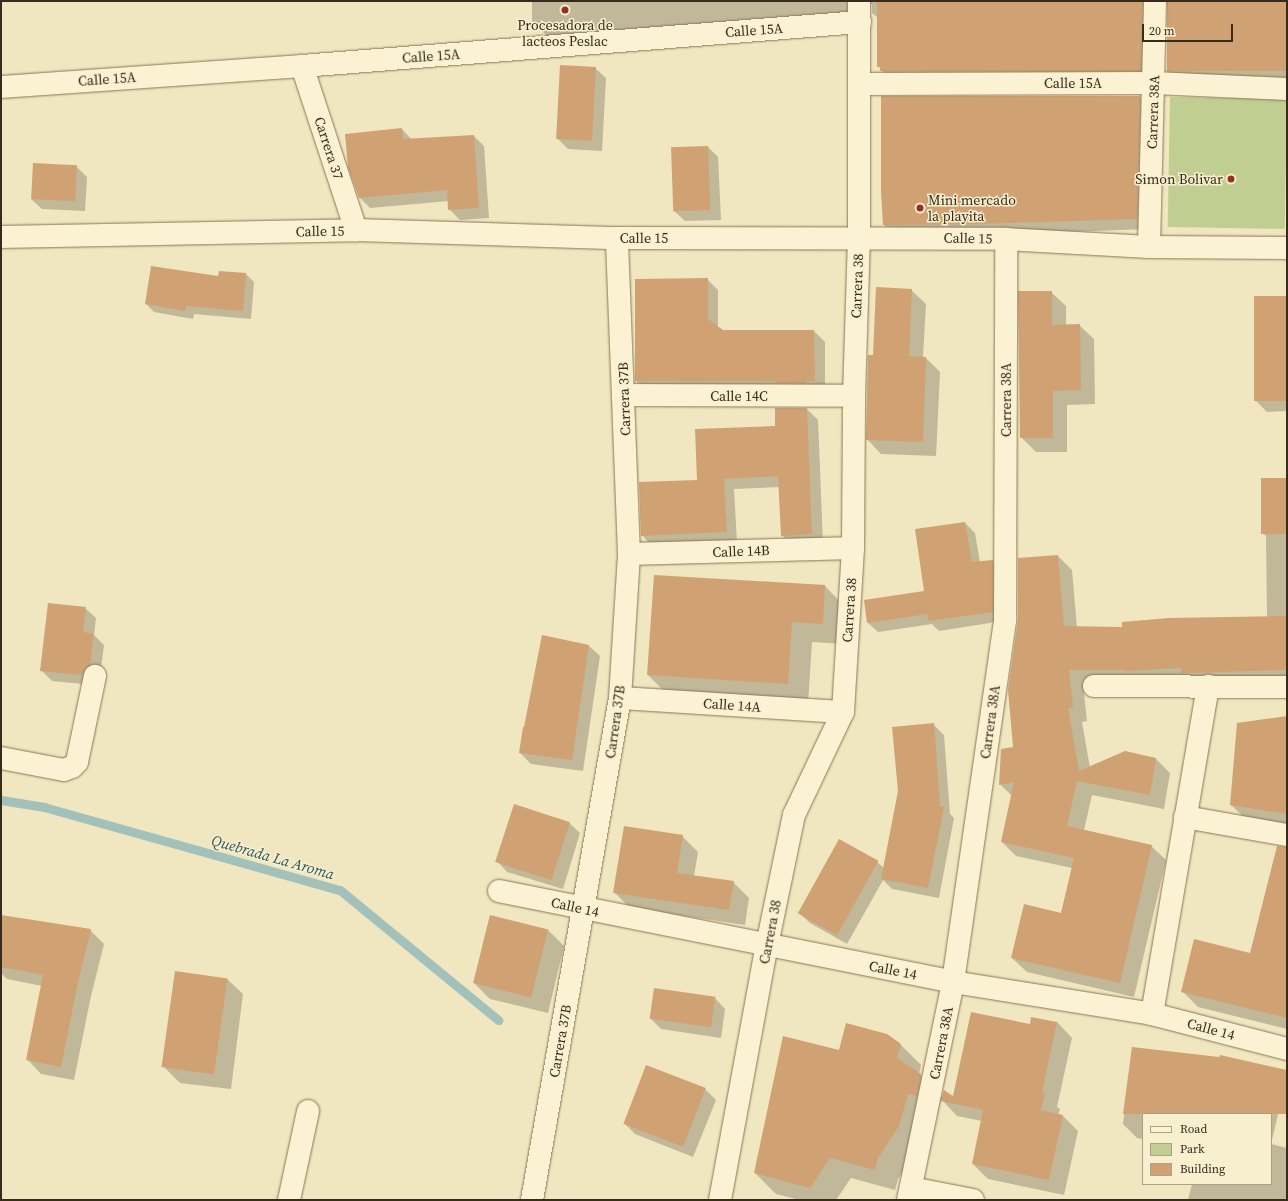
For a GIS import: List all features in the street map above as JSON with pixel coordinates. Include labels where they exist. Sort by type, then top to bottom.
[{"type":"street","name":"Carrera 38A","points":[[1149,247],[1155,1]]},
{"type":"street","name":"Calle 15A","points":[[1,87],[302,66],[860,11]]},
{"type":"street","name":"Carrera 38","points":[[720,1200],[767,945],[794,815],[843,712],[853,548],[860,11]]},
{"type":"street","name":"Carrera 37","points":[[302,66],[356,230]]},
{"type":"street","name":"Calle 15A","points":[[859,84],[1154,83],[1287,89]]},
{"type":"street","name":"Calle 15","points":[[1,237],[356,230],[617,238],[858,237],[1006,239],[1149,247],[1287,248]]},
{"type":"street","name":"Carrera 37B","points":[[532,1200],[620,698],[628,554],[624,395],[617,238]]},
{"type":"street","name":"Carrera 38A","points":[[909,1194],[953,982],[1005,620],[1006,239]]},
{"type":"street","name":"Calle 14C","points":[[624,395],[854,396]]},
{"type":"street","name":"Calle 14B","points":[[628,554],[853,548]]},
{"type":"street","points":[[1,758],[64,770],[72,767],[77,762],[95,676]]},
{"type":"street","points":[[1094,686],[1287,687]]},
{"type":"street","points":[[1152,1014],[1208,686]]},
{"type":"street","name":"Calle 14A","points":[[620,698],[843,712]]},
{"type":"street","points":[[1185,817],[1287,835]]},
{"type":"street","name":"Calle 14","points":[[499,891],[953,982],[1152,1014],[1287,1049]]},
{"type":"street","points":[[289,1200],[308,1111]]},
{"type":"street","points":[[909,1194],[972,1200]]},
{"type":"green space","points":[[1170,97],[1287,99],[1285,229],[1168,227]]},
{"type":"building","points":[[877,1],[1142,1],[1141,71],[880,71],[880,67],[877,67]]},
{"type":"building","points":[[1167,1],[1287,1],[1287,71],[1167,71]]},
{"type":"building","points":[[560,65],[596,67],[592,141],[556,139]]},
{"type":"building","points":[[881,96],[1140,96],[1137,219],[980,224],[883,225],[881,192]]},
{"type":"building","points":[[402,128],[403,139],[474,135],[479,208],[448,210],[447,190],[359,198],[348,167],[345,134]]},
{"type":"building","points":[[708,146],[710,210],[673,211],[671,147]]},
{"type":"building","points":[[33,163],[77,165],[75,201],[31,199]]},
{"type":"building","points":[[151,266],[218,276],[219,271],[246,273],[243,311],[186,306],[185,311],[145,304]]},
{"type":"building","points":[[708,278],[708,319],[723,330],[814,330],[815,381],[806,381],[807,383],[775,383],[775,381],[635,381],[635,279]]},
{"type":"building","points":[[876,287],[912,289],[909,356],[926,357],[923,442],[866,440],[868,355],[873,355]]},
{"type":"building","points":[[1018,291],[1052,291],[1052,325],[1080,324],[1081,390],[1053,391],[1053,438],[1020,438]]},
{"type":"building","points":[[1254,296],[1287,296],[1287,401],[1254,401]]},
{"type":"building","points":[[775,408],[807,408],[812,534],[781,536],[778,476],[724,479],[727,532],[641,536],[639,482],[697,480],[695,429],[775,426]]},
{"type":"building","points":[[1261,478],[1287,478],[1287,534],[1261,534]]},
{"type":"building","points":[[965,522],[972,562],[993,560],[993,612],[928,621],[927,614],[867,623],[864,600],[924,591],[915,529]]},
{"type":"building","points":[[1058,555],[1064,626],[1122,627],[1122,622],[1169,618],[1287,616],[1287,670],[1181,673],[1181,668],[1125,671],[1069,670],[1073,707],[1068,708],[1079,771],[1125,751],[1156,758],[1150,795],[1077,781],[1067,826],[1152,845],[1120,983],[1011,958],[1024,904],[1061,913],[1074,858],[1001,842],[1014,782],[999,785],[1001,749],[1013,747],[1008,690],[1018,620],[1018,558]]},
{"type":"building","points":[[654,575],[825,585],[823,624],[792,622],[788,684],[647,675]]},
{"type":"building","points":[[48,603],[86,607],[83,632],[94,634],[90,665],[85,668],[82,675],[40,671]]},
{"type":"building","points":[[542,635],[589,645],[572,760],[519,753]]},
{"type":"building","points":[[1287,716],[1287,814],[1230,805],[1237,723]]},
{"type":"building","points":[[934,723],[940,806],[944,807],[928,888],[881,879],[898,791],[892,727]]},
{"type":"building","points":[[514,804],[570,822],[551,880],[495,862]]},
{"type":"building","points":[[624,826],[683,835],[677,873],[734,881],[729,910],[613,893]]},
{"type":"building","points":[[839,839],[878,861],[837,935],[798,913]]},
{"type":"building","points":[[1277,846],[1287,847],[1287,1018],[1181,992],[1194,939],[1250,953]]},
{"type":"building","points":[[1,915],[91,929],[78,982],[61,1067],[26,1060],[43,975],[1,967]]},
{"type":"building","points":[[490,915],[548,930],[531,997],[473,983]]},
{"type":"building","points":[[175,971],[227,978],[214,1074],[162,1067]]},
{"type":"building","points":[[654,988],[715,997],[711,1027],[650,1019]]},
{"type":"building","points":[[971,1012],[1030,1024],[1031,1017],[1057,1022],[1042,1092],[1045,1093],[1041,1110],[1063,1115],[1049,1180],[972,1164],[983,1110],[941,1101],[944,1090],[953,1096]]},
{"type":"building","points":[[846,1023],[887,1034],[901,1044],[897,1058],[921,1074],[917,1096],[908,1094],[899,1126],[878,1158],[875,1170],[830,1158],[810,1188],[754,1173],[783,1036],[839,1050]]},
{"type":"building","points":[[1132,1047],[1219,1057],[1220,1055],[1287,1070],[1287,1114],[1123,1114]]},
{"type":"building","points":[[646,1065],[706,1088],[683,1147],[623,1124]]},
{"type":"waterway","name":"Quebrada La Aroma","points":[[1,800],[44,807],[340,890],[498,1020]]},
{"type":"place","name":"Procesadora de lacteos Peslac","points":[[565,10]]},
{"type":"place","name":"Simon Bolivar","points":[[1231,179]]},
{"type":"place","name":"Mini mercado la playita","points":[[920,208]]}]
